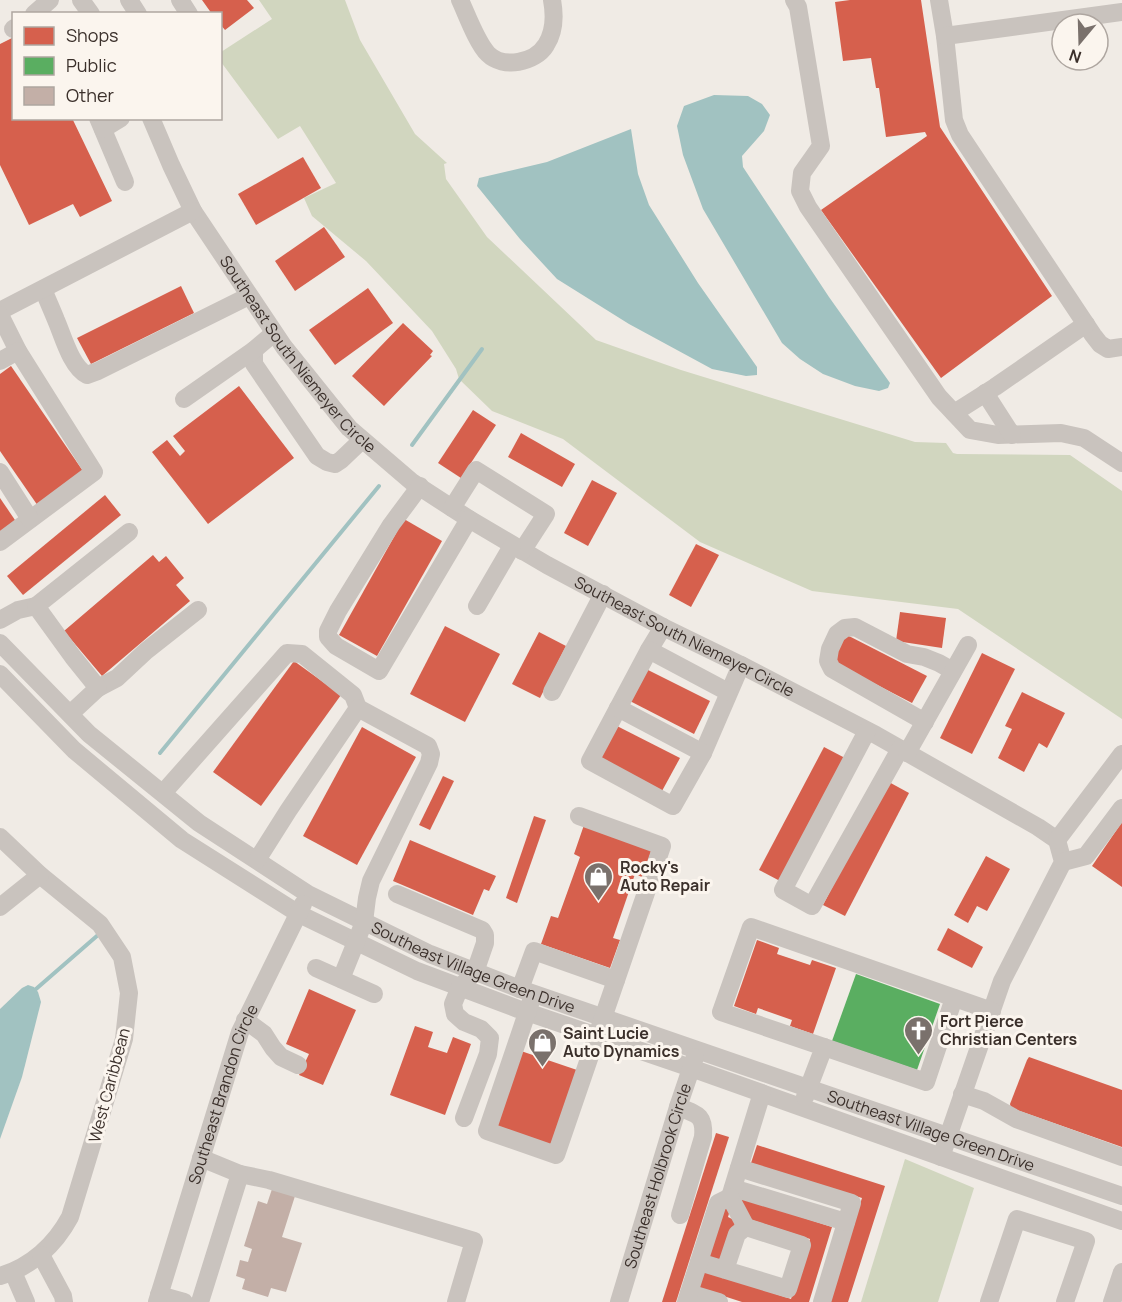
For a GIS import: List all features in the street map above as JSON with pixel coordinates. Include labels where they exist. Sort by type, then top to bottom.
[{"type":"street","points":[[36,12],[50,0]]},
{"type":"street","points":[[460,0],[487,54],[497,60],[516,63],[535,56],[545,48],[554,25],[555,14],[552,0]]},
{"type":"street","points":[[794,0],[798,7],[821,146],[802,173],[800,191],[808,207],[939,397],[970,430],[998,435],[1060,433],[1084,438],[1122,463]]},
{"type":"street","points":[[939,0],[954,120],[960,135],[1100,344],[1108,349],[1122,347]]},
{"type":"street","points":[[945,36],[1122,12]]},
{"type":"street","name":"Southeast South Niemeyer Circle","points":[[153,120],[193,211],[284,348],[349,428],[412,482],[517,549],[663,627],[867,731],[1038,827],[1057,840]]},
{"type":"street","points":[[100,124],[125,182]]},
{"type":"street","points":[[0,542],[94,472],[18,351],[1,308],[43,289],[193,211]]},
{"type":"street","points":[[43,289],[74,361],[82,373],[87,375],[249,296]]},
{"type":"street","points":[[954,413],[1086,324]]},
{"type":"street","points":[[184,399],[254,350],[274,333]]},
{"type":"street","points":[[254,350],[254,364],[317,456],[335,464],[362,440]]},
{"type":"street","points":[[0,361],[18,351]]},
{"type":"street","points":[[985,393],[1012,435]]},
{"type":"street","points":[[452,508],[476,470],[546,514],[517,549],[477,606]]},
{"type":"street","points":[[0,472],[30,519]]},
{"type":"street","points":[[420,486],[390,525],[338,611],[328,631],[328,637],[336,646],[379,670],[469,519]]},
{"type":"street","points":[[0,620],[18,610],[36,606],[129,532]]},
{"type":"street","points":[[552,692],[603,594]]},
{"type":"street","points":[[36,606],[98,688]]},
{"type":"street","points":[[70,714],[98,688],[117,678],[146,651],[198,610]]},
{"type":"street","points":[[663,627],[648,650],[590,761],[674,807],[703,753],[741,665]]},
{"type":"street","points":[[925,722],[832,669],[828,661],[830,649],[837,634],[844,628],[855,627],[907,654],[924,657],[953,671]]},
{"type":"street","name":"Southeast Village Green Drive","points":[[0,642],[89,734],[199,823],[308,894],[364,922],[430,954],[527,991],[1122,1196]]},
{"type":"street","points":[[867,731],[783,890],[812,906],[904,751],[925,722],[968,645]]},
{"type":"street","points":[[648,650],[728,692]]},
{"type":"street","points":[[163,793],[287,653],[302,654],[353,694],[358,708],[428,746],[431,754],[429,763],[371,881],[364,922],[341,979]]},
{"type":"street","name":"Southeast Village Green Drive","points":[[0,674],[74,750],[182,840],[299,914],[417,971],[527,1012],[1122,1221]]},
{"type":"street","points":[[257,860],[358,708]]},
{"type":"street","points":[[618,708],[703,753]]},
{"type":"street","points":[[941,1157],[1002,981],[1063,862],[1057,840],[1122,754]]},
{"type":"street","points":[[1063,862],[1086,856],[1122,808]]},
{"type":"street","points":[[579,816],[662,846],[556,1155],[487,1131],[527,1012],[527,991],[534,951],[616,980]]},
{"type":"street","name":"West Caribbean","points":[[0,837],[39,875],[100,924],[123,957],[129,993],[124,1039],[70,1217],[62,1233],[41,1255],[6,1274]]},
{"type":"street","points":[[0,907],[39,875]]},
{"type":"street","name":"Southeast Brandon Circle","points":[[158,1299],[240,1032],[308,894]]},
{"type":"street","points":[[397,894],[482,930],[485,935],[485,943],[475,972],[460,987],[453,1004],[455,1014],[464,1022],[481,1029],[490,1038],[488,1054],[464,1118]]},
{"type":"street","points":[[954,998],[926,1082],[721,1012],[751,927],[992,1011]]},
{"type":"street","points":[[316,968],[374,994]]},
{"type":"street","points":[[245,1020],[264,1034],[281,1057],[298,1065]]},
{"type":"street","points":[[801,1107],[824,1047]]},
{"type":"street","name":"Southeast Holbrook Circle","points":[[618,1302],[698,1049]]},
{"type":"street","points":[[719,1302],[688,1297],[718,1203],[731,1192],[762,1094]]},
{"type":"street","points":[[962,1094],[984,1101],[1016,1119],[1122,1157]]},
{"type":"street","points":[[678,1107],[697,1114],[703,1119],[704,1126],[703,1137],[680,1215]]},
{"type":"street","points":[[201,1158],[240,1174],[269,1180],[474,1241],[456,1302]]},
{"type":"street","points":[[739,1168],[852,1203],[822,1302]]},
{"type":"street","points":[[200,1302],[240,1174]]},
{"type":"street","points":[[731,1192],[846,1222]]},
{"type":"street","points":[[699,1262],[788,1289],[802,1245],[746,1227],[731,1192]]},
{"type":"street","points":[[989,1302],[1017,1219],[1086,1241],[1065,1302]]},
{"type":"street","points":[[725,1270],[737,1234],[746,1227]]},
{"type":"street","points":[[41,1255],[64,1302]]},
{"type":"street","points":[[1112,1302],[1122,1272]]},
{"type":"street","points":[[6,1274],[26,1302]]},
{"type":"street","points":[[158,1299],[184,1302]]},
{"type":"green space","points":[[259,0],[345,0],[360,40],[415,134],[447,163],[444,164],[446,179],[487,237],[596,340],[681,370],[915,442],[946,443],[953,453],[957,454],[1070,455],[1122,491],[1122,719],[958,609],[812,591],[700,542],[563,439],[492,411],[459,379],[456,369],[432,331],[366,261],[312,216],[304,198],[336,183],[300,126],[278,139],[222,63],[222,51],[272,19]]},
{"type":"green space","points":[[905,1159],[974,1188],[938,1302],[861,1302]]},
{"type":"water","points":[[714,95],[748,96],[762,104],[770,115],[764,131],[742,156],[743,167],[829,297],[890,383],[888,388],[879,391],[855,386],[823,374],[800,359],[782,343],[703,209],[683,155],[677,126],[684,106]]},
{"type":"water","points":[[631,129],[638,174],[649,205],[698,283],[757,367],[757,375],[746,376],[712,369],[629,324],[557,279],[520,239],[477,186],[479,178],[547,162]]},
{"type":"water","points":[[28,985],[34,987],[38,992],[41,1002],[22,1077],[0,1139],[0,1009]]},
{"type":"building: Shops","points":[[202,0],[247,0],[254,8],[225,30],[222,26],[222,12],[211,12]]},
{"type":"building: Shops","points":[[921,0],[940,127],[1052,296],[941,378],[821,210],[927,136],[925,132],[886,137],[879,88],[876,88],[871,58],[843,61],[835,2]]},
{"type":"building: Shops","points":[[12,38],[12,120],[73,120],[112,201],[80,217],[73,204],[29,225],[0,165],[0,44]]},
{"type":"building: Shops","points":[[303,157],[321,188],[256,225],[238,194]]},
{"type":"building: Shops","points":[[324,227],[345,257],[295,291],[275,261]]},
{"type":"building: Shops","points":[[181,286],[194,313],[91,364],[77,338]]},
{"type":"building: Shops","points":[[368,288],[393,323],[335,365],[309,330]]},
{"type":"building: Shops","points":[[403,323],[433,351],[430,355],[432,356],[384,406],[352,376]]},
{"type":"building: Shops","points":[[11,366],[85,474],[38,506],[0,451],[0,374]]},
{"type":"building: Shops","points":[[239,386],[294,458],[208,524],[152,452],[167,440],[180,456],[185,451],[173,436]]},
{"type":"building: Shops","points":[[473,410],[496,425],[461,478],[438,463]]},
{"type":"building: Shops","points":[[521,433],[575,464],[562,487],[508,457]]},
{"type":"building: Shops","points":[[592,480],[617,493],[588,546],[564,533]]},
{"type":"building: Shops","points":[[105,495],[121,515],[23,595],[7,576]]},
{"type":"building: Shops","points":[[0,498],[17,523],[0,535]]},
{"type":"building: Shops","points":[[404,519],[442,541],[377,656],[339,635]]},
{"type":"building: Shops","points":[[696,544],[719,555],[691,607],[669,595]]},
{"type":"building: Shops","points":[[153,555],[159,562],[166,556],[184,578],[176,585],[190,601],[102,676],[64,631]]},
{"type":"building: Shops","points":[[900,612],[946,618],[942,648],[896,641]]},
{"type":"building: Shops","points":[[445,626],[500,654],[465,722],[410,694]]},
{"type":"building: Shops","points":[[539,632],[566,646],[540,698],[512,684]]},
{"type":"building: Shops","points":[[845,634],[927,676],[912,703],[831,661]]},
{"type":"building: Shops","points":[[982,653],[1015,669],[972,754],[940,738]]},
{"type":"building: Shops","points":[[294,661],[341,695],[261,806],[213,772]]},
{"type":"building: Shops","points":[[644,668],[710,701],[694,734],[628,700]]},
{"type":"building: Shops","points":[[1022,692],[1065,713],[1047,748],[1039,743],[1024,772],[998,758],[1012,729],[1005,726]]},
{"type":"building: Shops","points":[[615,725],[680,758],[662,791],[598,758]]},
{"type":"building: Shops","points":[[362,727],[416,757],[357,865],[303,836]]},
{"type":"building: Shops","points":[[824,747],[845,758],[780,881],[759,870]]},
{"type":"building: Shops","points":[[443,776],[454,781],[430,830],[419,825]]},
{"type":"building: Shops","points":[[887,781],[909,793],[845,916],[823,905]]},
{"type":"building: Shops","points":[[534,816],[546,820],[517,903],[506,898]]},
{"type":"building: Shops","points":[[1122,822],[1122,887],[1092,866]]},
{"type":"building: Shops","points":[[584,825],[652,849],[642,877],[635,874],[613,938],[620,940],[610,968],[541,944],[551,916],[558,918],[580,857],[574,854]]},
{"type":"building: Shops","points":[[410,840],[496,876],[489,891],[484,889],[473,915],[393,881]]},
{"type":"building: Shops","points":[[986,856],[1010,869],[987,911],[977,906],[968,923],[954,915]]},
{"type":"building: Shops","points":[[948,928],[983,947],[972,968],[937,950]]},
{"type":"building: Shops","points":[[757,940],[779,948],[777,954],[810,965],[812,960],[836,968],[813,1034],[790,1026],[792,1020],[758,1008],[756,1014],[734,1006]]},
{"type":"building: Shops","points":[[309,989],[356,1010],[323,1085],[299,1075],[309,1054],[286,1044]]},
{"type":"building: Shops","points":[[415,1026],[433,1032],[428,1047],[447,1053],[453,1037],[471,1044],[445,1115],[390,1095]]},
{"type":"building: Shops","points":[[521,1051],[577,1070],[550,1147],[494,1127]]},
{"type":"building: Shops","points":[[1029,1057],[1122,1090],[1122,1147],[1011,1108],[1010,1104]]},
{"type":"building: Shops","points":[[716,1133],[729,1137],[676,1302],[662,1302]]},
{"type":"building: Shops","points":[[757,1145],[885,1186],[848,1302],[828,1302],[862,1198],[751,1163]]},
{"type":"building: Shops","points":[[742,1198],[832,1227],[809,1302],[742,1302],[696,1287],[702,1270],[791,1299],[810,1239],[743,1217],[739,1208]]},
{"type":"building: Shops","points":[[722,1207],[730,1210],[728,1217],[736,1221],[722,1262],[705,1256]]},
{"type":"building: Public","points":[[856,974],[940,1004],[917,1070],[832,1041]]},
{"type":"building: Other","points":[[272,1189],[295,1196],[282,1237],[302,1243],[286,1292],[271,1288],[268,1297],[242,1289],[245,1279],[236,1276],[240,1260],[248,1262],[252,1249],[244,1246],[258,1201],[267,1204]]},
{"type":"waterway","points":[[412,445],[482,349]]},
{"type":"waterway","points":[[160,753],[379,486]]},
{"type":"waterway","points":[[36,989],[98,935]]},
{"type":"place","name":"Rocky's Auto Repair","points":[[599,902]]},
{"type":"place","name":"Fort Pierce Christian Centers","points":[[919,1056]]},
{"type":"place","name":"Saint Lucie Auto Dynamics","points":[[542,1068]]}]
